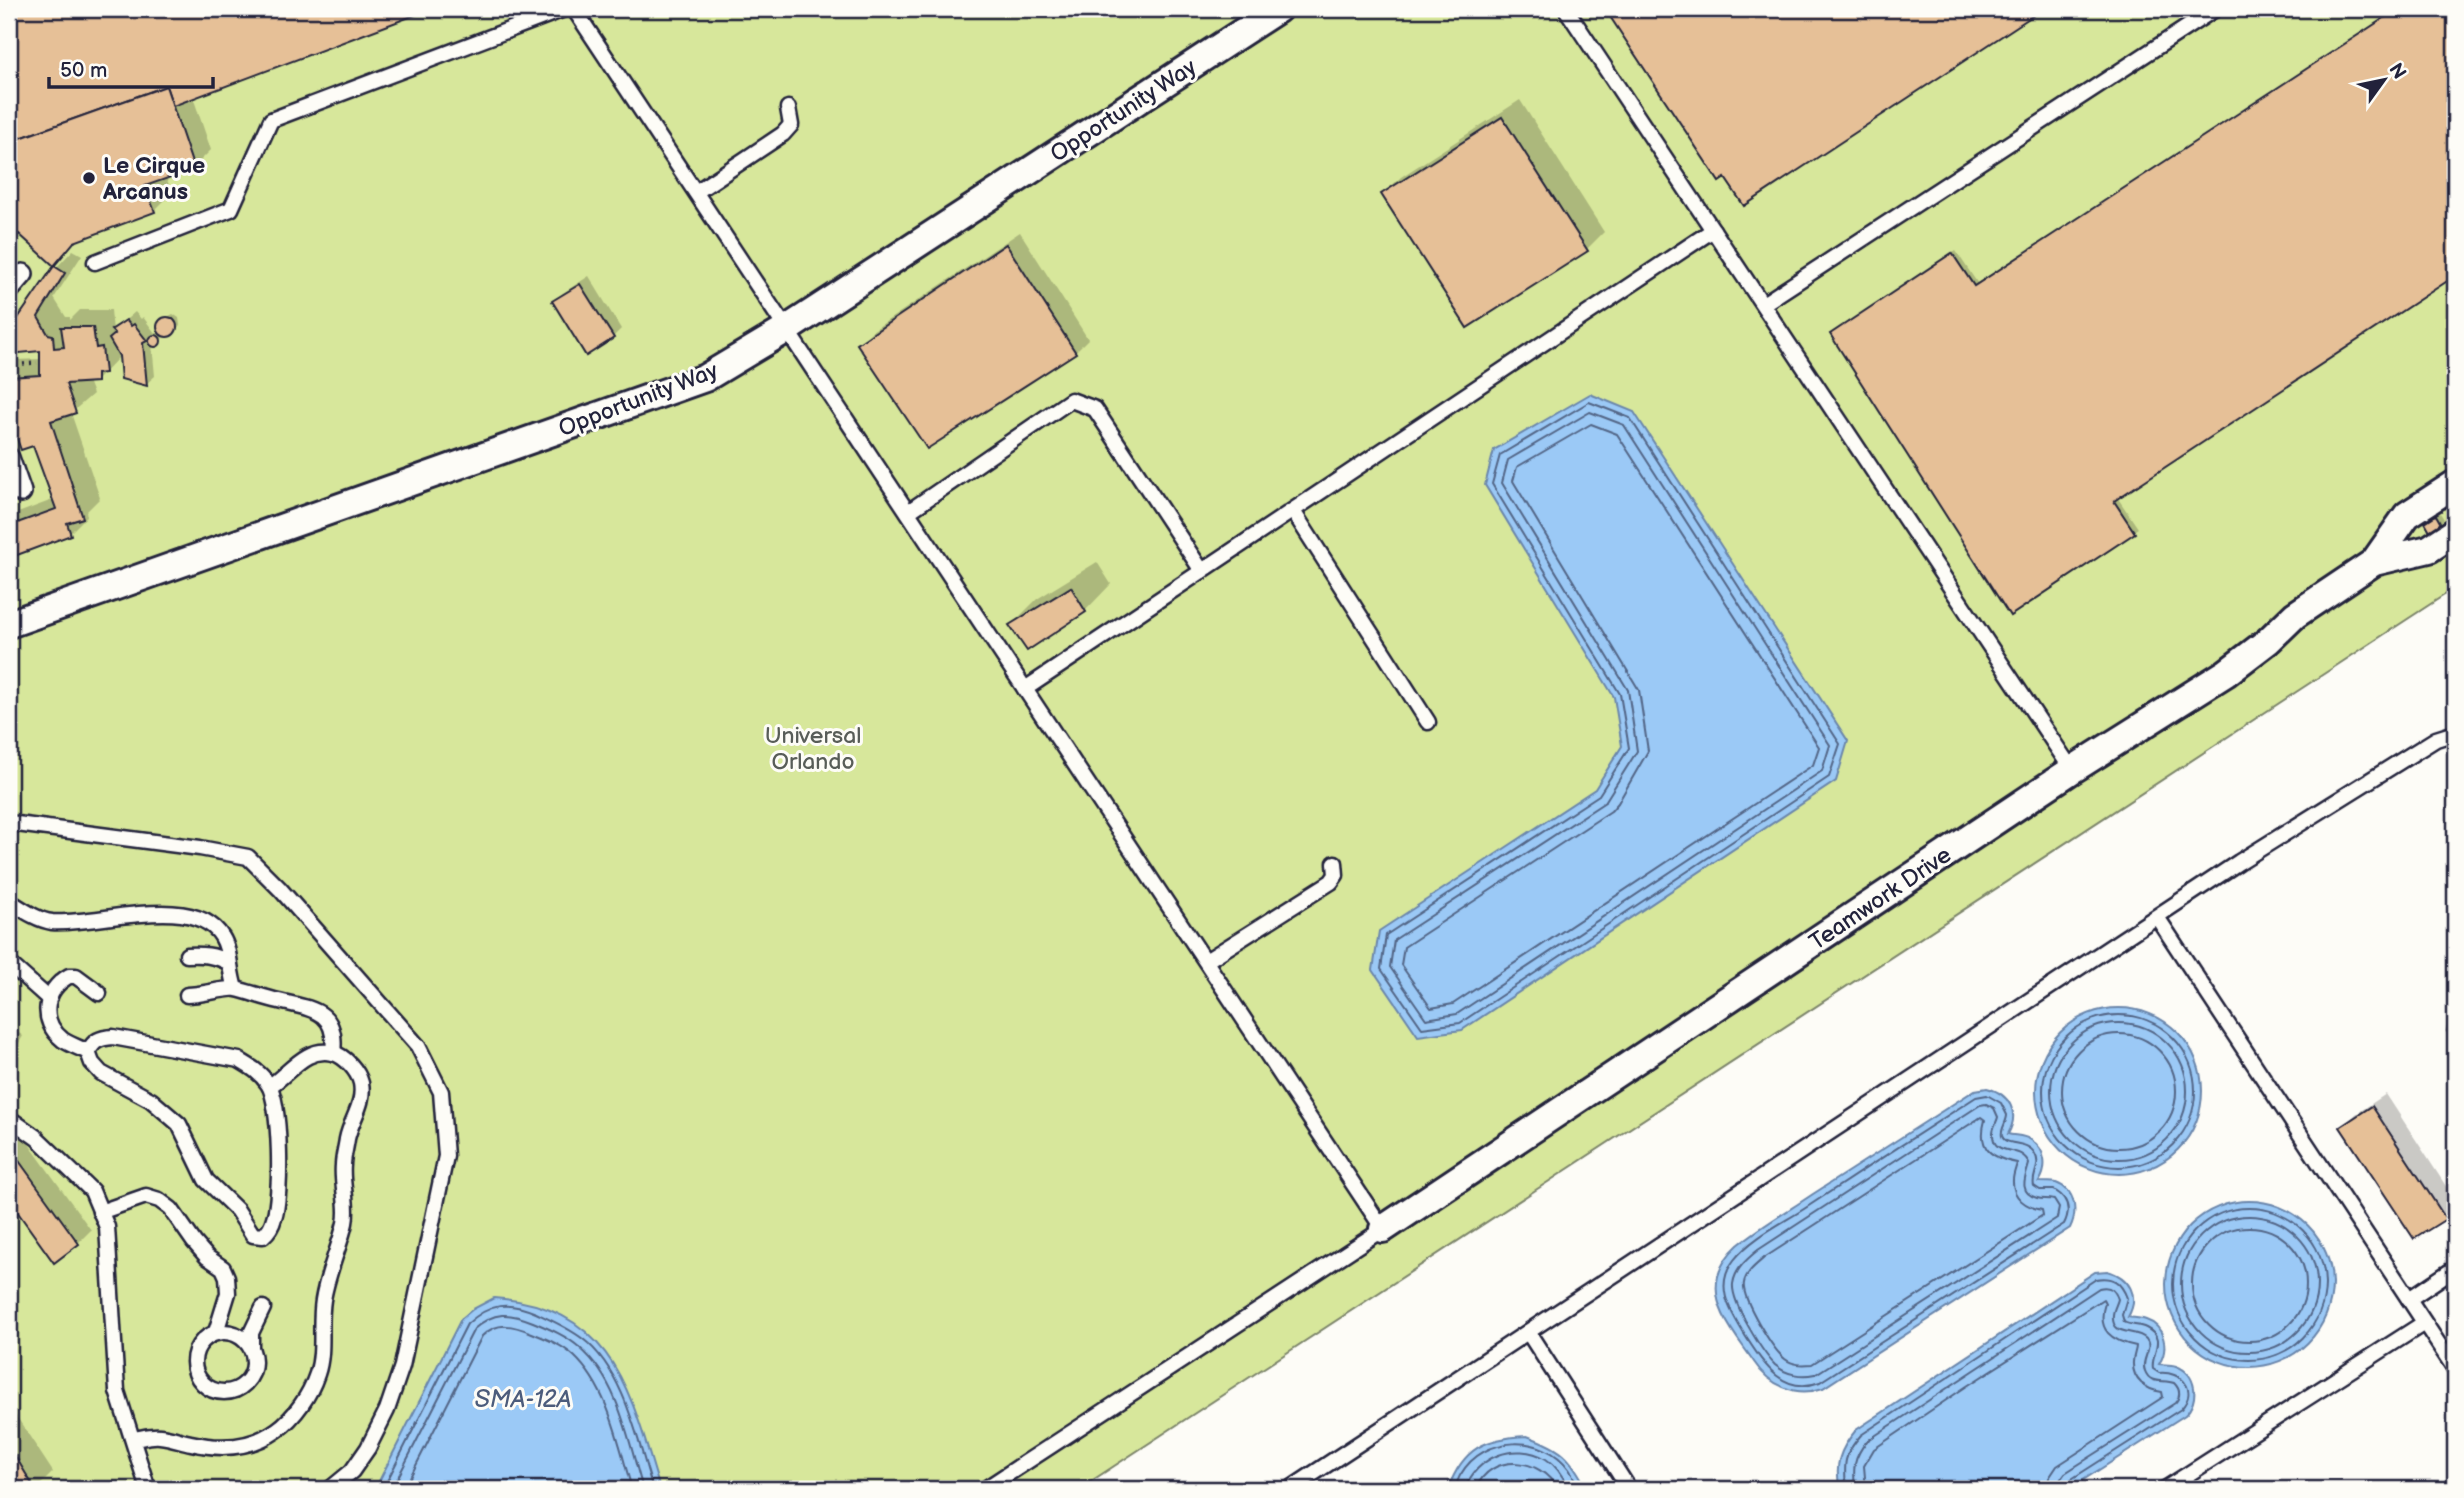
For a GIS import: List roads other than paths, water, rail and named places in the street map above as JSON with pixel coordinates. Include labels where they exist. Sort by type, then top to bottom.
[{"type":"street","name":"Opportunity Way","points":[[9,624],[705,379],[787,329],[1278,9]]},
{"type":"street","points":[[9,290],[23,274]]},
{"type":"street","points":[[9,458],[21,492]]},
{"type":"street","name":"Teamwork Drive","points":[[2374,562],[2407,515],[2455,484]]},
{"type":"street","name":"Teamwork Drive","points":[[1383,1229],[2073,770],[2225,673],[2268,641],[2295,615],[2374,562],[2428,549],[2455,532]]},
{"type":"lane","points":[[95,262],[231,209],[271,120],[564,9]]},
{"type":"lane","points":[[574,9],[1383,1229],[985,1489]]},
{"type":"lane","points":[[1566,9],[2073,770]]},
{"type":"lane","points":[[1763,304],[2215,9]]},
{"type":"lane","points":[[696,192],[783,134],[791,125],[788,108]]},
{"type":"lane","points":[[1025,689],[1713,230]]},
{"type":"lane","points":[[908,512],[1071,400],[1095,409],[1202,571]]},
{"type":"lane","points":[[1293,511],[1428,722]]},
{"type":"lane","points":[[1290,1489],[2250,855],[2436,739],[2455,733]]},
{"type":"lane","points":[[9,823],[200,848],[248,857],[418,1046],[441,1092],[446,1156],[401,1366],[387,1410],[368,1448],[352,1471],[330,1489]]},
{"type":"lane","points":[[1206,961],[1331,882],[1336,875],[1335,863]]},
{"type":"lane","points":[[9,901],[49,922],[72,922],[148,912],[200,918],[222,935],[235,988]]},
{"type":"lane","points":[[2157,917],[2455,1369]]},
{"type":"lane","points":[[187,955],[217,957],[228,962]]},
{"type":"lane","points":[[10,964],[48,998]]},
{"type":"lane","points":[[88,1052],[92,1044],[100,1038],[122,1038],[240,1060],[255,1069],[270,1086],[275,1103],[278,1193],[275,1216],[269,1231],[263,1236],[253,1235],[237,1210],[206,1180],[179,1124],[150,1100],[101,1073],[92,1063],[88,1052],[56,1033],[47,1009],[53,988],[69,976],[76,976],[99,992]]},
{"type":"lane","points":[[187,995],[212,994],[235,988],[309,1007],[321,1014],[332,1027],[335,1039],[333,1053]]},
{"type":"lane","points":[[134,1439],[158,1435],[212,1448],[255,1442],[289,1420],[309,1395],[321,1362],[323,1301],[345,1224],[347,1207],[342,1166],[348,1134],[362,1097],[361,1081],[355,1069],[344,1059],[333,1053],[317,1053],[305,1056],[270,1086]]},
{"type":"lane","points":[[9,1118],[37,1138],[92,1191],[107,1227],[117,1391],[148,1489]]},
{"type":"lane","points":[[100,1212],[146,1196],[159,1200],[171,1209],[194,1242],[207,1257],[223,1268],[228,1277],[228,1293],[216,1332]]},
{"type":"lane","points":[[2409,1299],[2455,1268]]},
{"type":"lane","points":[[251,1347],[236,1333],[216,1332],[200,1343],[194,1362],[200,1380],[216,1391],[236,1390],[245,1385],[254,1367],[251,1333],[263,1308]]},
{"type":"lane","points":[[2165,1489],[2424,1323]]},
{"type":"lane","points":[[1528,1332],[1629,1489]]},
{"type":"water","points":[[1590,394],[1634,412],[1848,741],[1836,781],[1462,1030],[1418,1036],[1373,970],[1379,931],[1595,789],[1622,746],[1614,697],[1485,485],[1494,450]]},
{"type":"water","points":[[2119,1008],[2151,1014],[2178,1032],[2196,1059],[2202,1091],[2196,1123],[2178,1150],[2151,1168],[2119,1174],[2087,1168],[2060,1150],[2042,1123],[2036,1091],[2042,1059],[2060,1032],[2087,1014]]},
{"type":"water","points":[[1987,1088],[2002,1095],[2011,1105],[2013,1119],[2008,1134],[2028,1138],[2040,1148],[2044,1171],[2039,1182],[2063,1186],[2071,1196],[2074,1215],[2070,1228],[1823,1388],[1813,1391],[1793,1390],[1775,1383],[1760,1370],[1733,1333],[1718,1300],[1718,1276],[1729,1255],[1756,1231],[1975,1090]]},
{"type":"water","points":[[2249,1201],[2281,1207],[2308,1225],[2326,1252],[2332,1284],[2326,1316],[2308,1343],[2281,1361],[2249,1367],[2217,1361],[2190,1343],[2172,1316],[2166,1284],[2172,1252],[2190,1225],[2217,1207]]},
{"type":"water","points":[[2107,1271],[2122,1278],[2131,1288],[2133,1302],[2128,1317],[2144,1319],[2161,1333],[2164,1352],[2159,1364],[2174,1365],[2183,1370],[2192,1381],[2193,1402],[2185,1415],[2069,1489],[1840,1489],[1838,1465],[1846,1444],[1856,1430],[2095,1272]]},
{"type":"water","name":"SMA-12A","points":[[494,1298],[534,1305],[566,1318],[591,1337],[611,1360],[626,1388],[660,1489],[375,1489],[461,1319]]},
{"type":"water","points":[[1527,1436],[1564,1455],[1587,1489],[1448,1489],[1461,1464],[1477,1448],[1499,1439]]},
{"type":"place","name":"Le Cirque Arcanus","points":[[89,178]]},
{"type":"park label","name":"Universal Orlando","points":[[813,748]]}]
